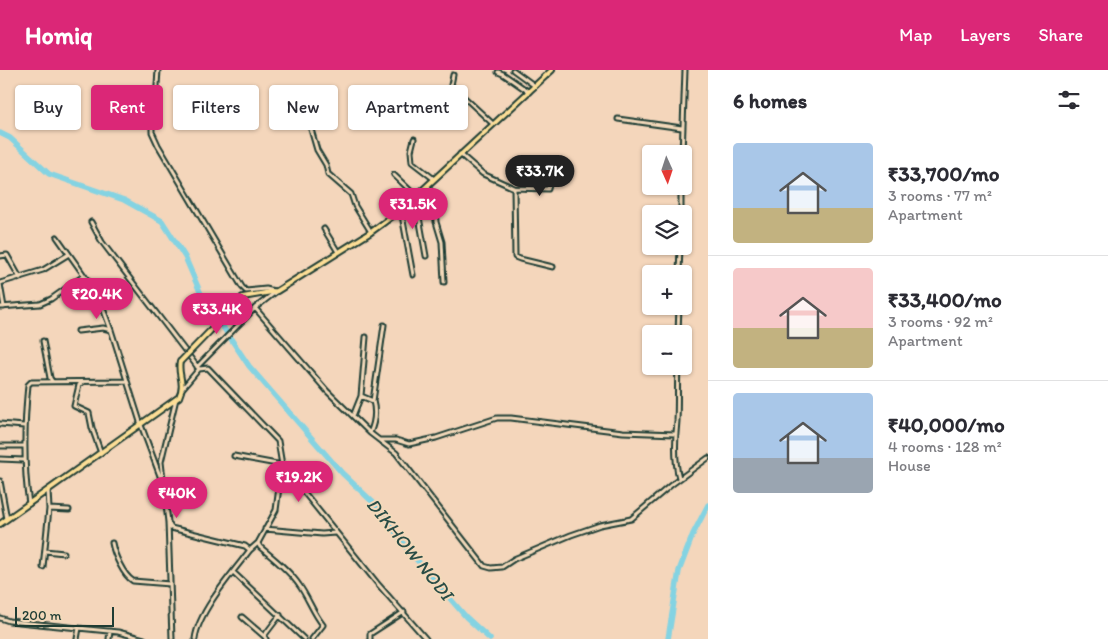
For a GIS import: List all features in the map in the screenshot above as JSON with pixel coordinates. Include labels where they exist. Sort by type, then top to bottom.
[{"type":"main road","points":[[0,524],[141,426],[179,397],[182,389],[180,362],[243,297],[277,291],[371,232],[401,210],[552,70]]},
{"type":"street","points":[[158,70],[152,132],[158,144],[242,287],[246,291],[266,289],[277,291]]},
{"type":"street","points":[[513,70],[535,86]]},
{"type":"street","points":[[682,145],[686,70]]},
{"type":"street","points":[[498,72],[529,92]]},
{"type":"street","points":[[453,75],[451,86],[493,124]]},
{"type":"street","points":[[618,119],[682,128]]},
{"type":"street","points":[[311,130],[316,150],[326,165],[328,174],[351,194],[355,206],[371,232]]},
{"type":"street","points":[[414,139],[411,151],[412,162],[434,180]]},
{"type":"street","points":[[460,154],[483,174],[514,188],[548,189],[549,184]]},
{"type":"street","points":[[394,175],[416,196]]},
{"type":"street","points":[[428,185],[435,204],[436,222],[442,242],[444,282]]},
{"type":"street","points":[[514,188],[515,256],[553,267]]},
{"type":"street","points":[[412,200],[419,217],[426,256]]},
{"type":"street","points":[[401,210],[414,275]]},
{"type":"street","points":[[91,222],[102,242],[199,366],[208,368],[278,441],[282,465],[276,510],[258,543],[233,572],[205,614],[196,629],[195,639]]},
{"type":"street","points":[[324,229],[338,252]]},
{"type":"street","points":[[57,237],[98,296],[112,330],[126,381],[163,484]]},
{"type":"street","points":[[69,254],[43,270],[0,284],[2,307],[40,304],[51,299],[82,277],[86,278]]},
{"type":"street","points":[[0,256],[7,256],[20,278]]},
{"type":"street","points":[[182,389],[199,366],[255,308],[277,291]]},
{"type":"street","points":[[255,308],[327,391],[370,433],[396,453],[484,566],[491,568],[502,567],[514,559],[585,530],[631,519],[679,478],[708,458]]},
{"type":"street","points":[[370,433],[374,426],[375,410],[373,401],[384,325]]},
{"type":"street","points":[[78,331],[103,328],[112,330]]},
{"type":"street","points":[[353,416],[361,396],[366,337]]},
{"type":"street","points":[[43,341],[52,381]]},
{"type":"street","points":[[678,375],[675,434],[676,467],[679,478]]},
{"type":"street","points":[[29,504],[24,460],[24,426],[28,385],[31,382],[52,381],[126,381]]},
{"type":"street","points":[[84,382],[79,385],[74,406],[89,413],[101,453]]},
{"type":"street","points":[[361,396],[373,401]]},
{"type":"street","points":[[172,639],[168,522],[161,462],[176,399]]},
{"type":"street","points":[[380,440],[396,440],[409,444],[436,438],[497,418],[511,418],[623,432],[675,434]]},
{"type":"street","points":[[0,424],[24,426]]},
{"type":"street","points":[[0,446],[24,446]]},
{"type":"street","points":[[234,456],[282,465],[335,533],[426,639]]},
{"type":"street","points":[[0,459],[24,460]]},
{"type":"street","points":[[0,481],[7,519]]},
{"type":"street","points":[[43,566],[49,509],[48,489]]},
{"type":"street","points":[[49,509],[69,510]]},
{"type":"street","points":[[168,522],[172,528],[245,546],[250,550]]},
{"type":"street","points":[[265,529],[322,534],[335,533]]},
{"type":"street","points":[[112,543],[114,553],[128,578],[133,581],[170,584]]},
{"type":"street","points":[[258,543],[300,585],[323,625],[312,639]]},
{"type":"street","points":[[45,552],[64,553]]},
{"type":"street","points":[[233,572],[304,639]]},
{"type":"street","points":[[370,639],[370,634],[404,612]]},
{"type":"street","points":[[242,618],[265,638],[280,615]]},
{"type":"street","points":[[0,618],[9,621],[110,631],[144,639]]},
{"type":"street","points":[[77,639],[78,628]]},
{"type":"street","points":[[109,639],[110,631]]},
{"type":"waterway","name":"DIKHOW NODI","points":[[0,133],[10,138],[49,174],[124,200],[162,221],[185,257],[201,294],[249,366],[342,473],[380,509],[404,545],[466,617],[490,639]]},
{"type":"waterway","name":"DIKHOW NODI","points":[[668,639],[679,571],[693,534],[708,505]]}]
